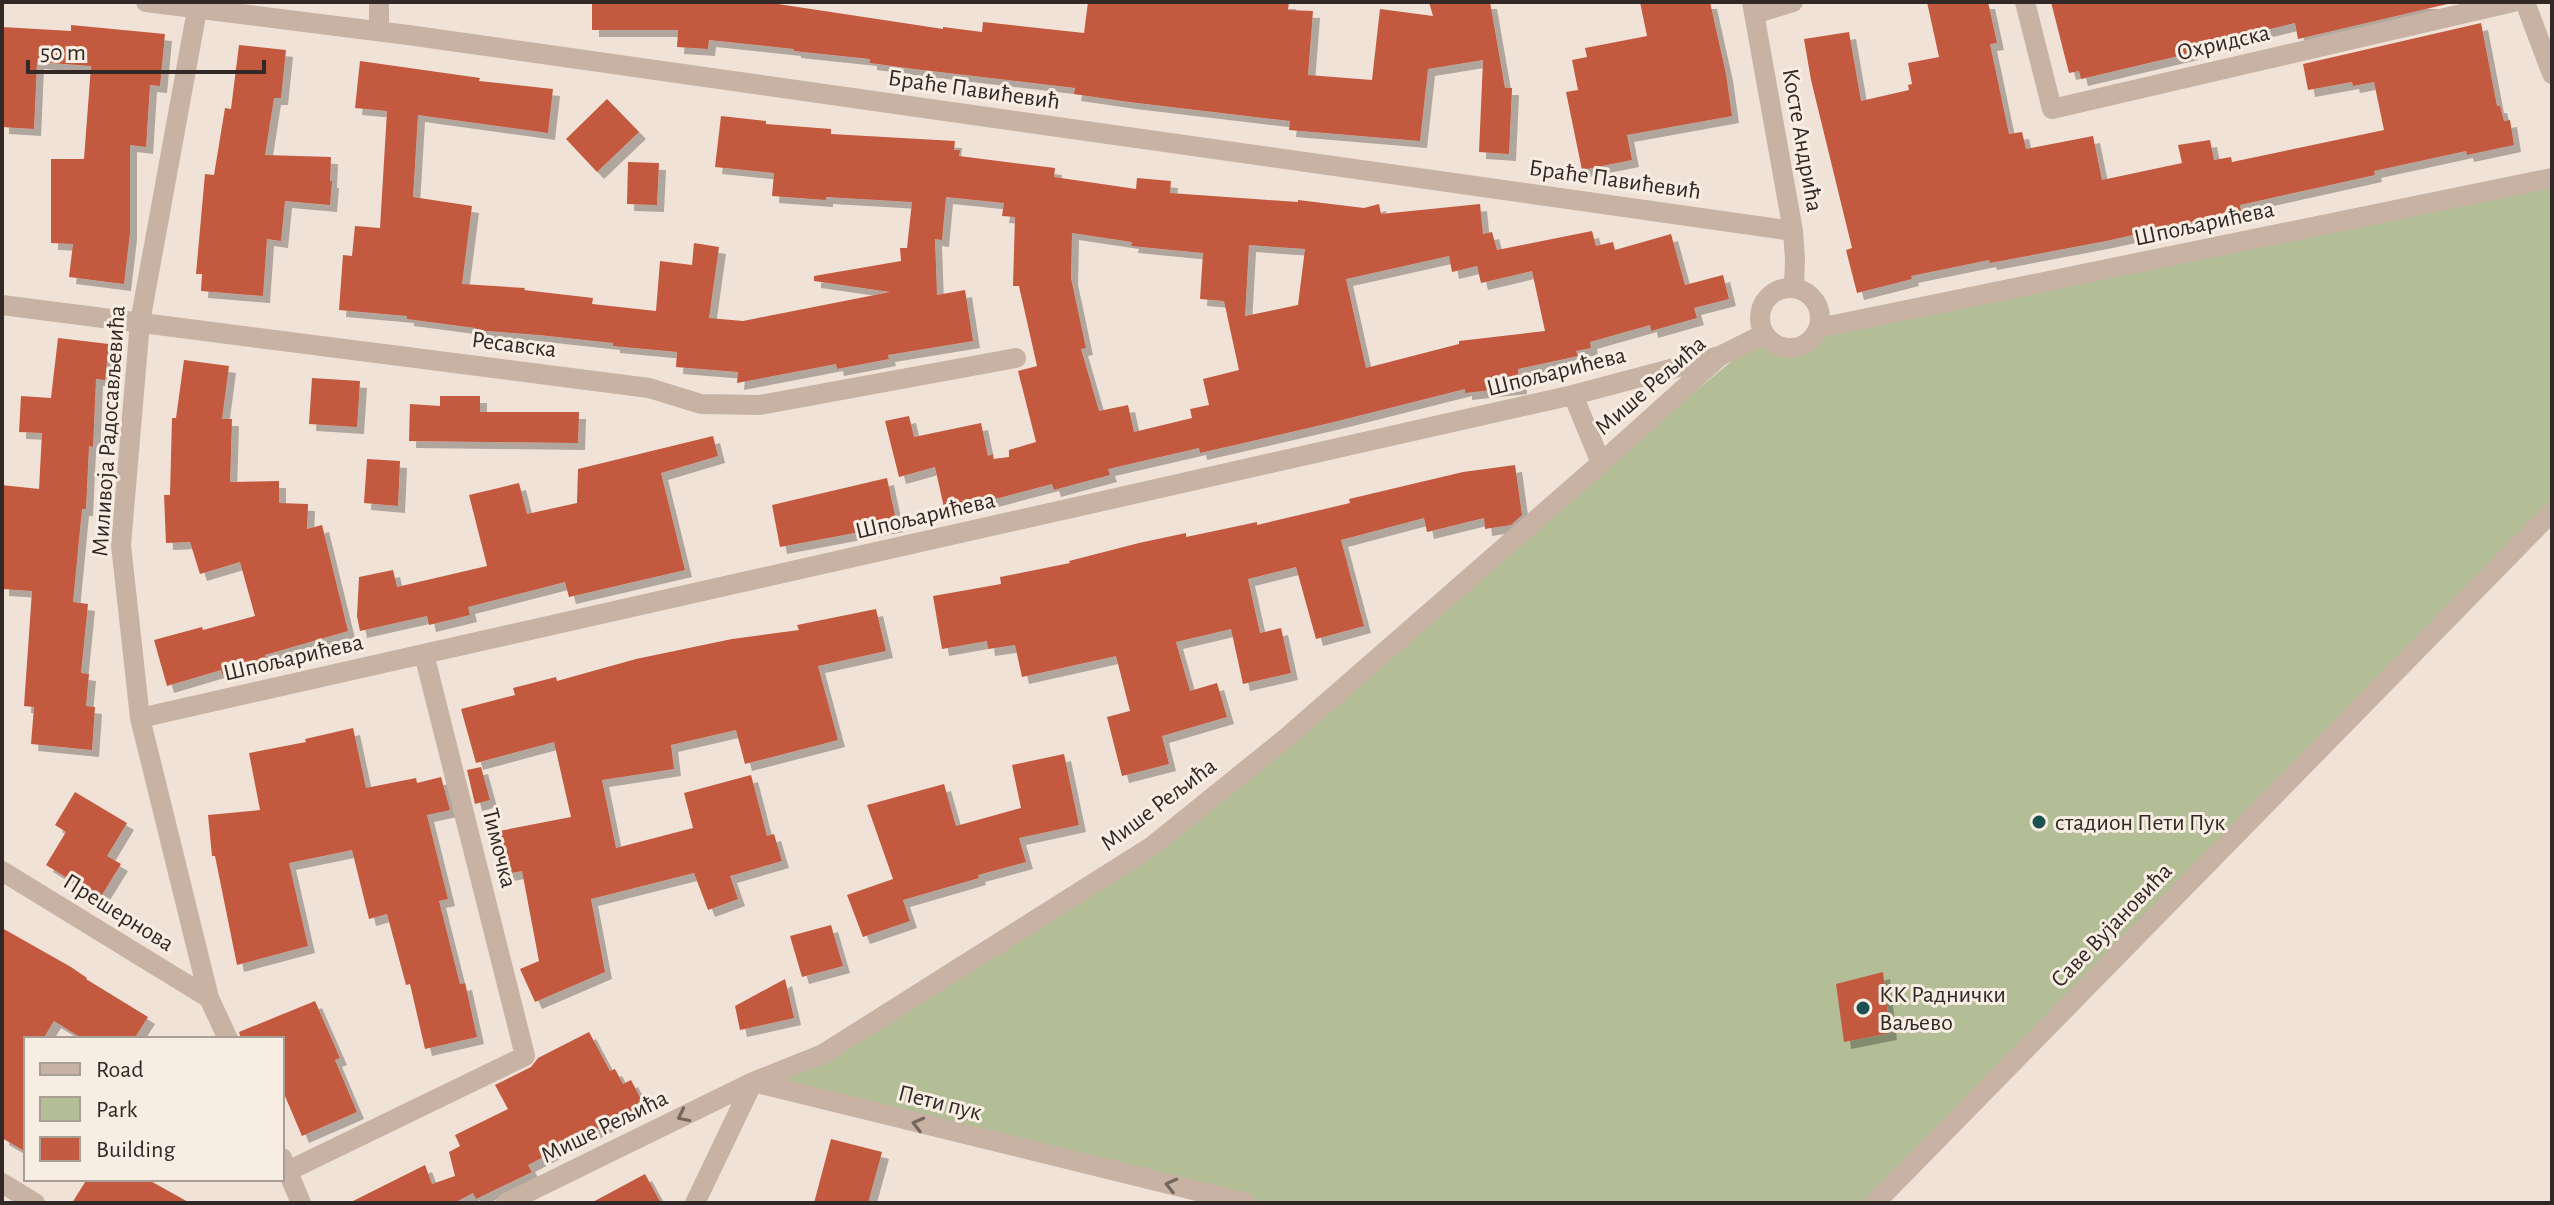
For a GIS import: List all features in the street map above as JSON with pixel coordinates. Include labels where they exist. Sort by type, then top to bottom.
[{"type":"street","name":"Браће Павићевић","points":[[146,2],[379,31],[1793,231]]},
{"type":"street","points":[[379,2],[379,31]]},
{"type":"street","points":[[1753,8],[1793,2]]},
{"type":"street","name":"Охридска","points":[[2025,2],[2052,109],[2513,2]]},
{"type":"street","points":[[2525,2],[2552,74]]},
{"type":"street","name":"Косте Андрића","points":[[1753,8],[1793,231],[1794,287]]},
{"type":"street","name":"Миливоја Радосављевића","points":[[197,10],[140,322],[121,545],[140,718],[209,998],[227,1037]]},
{"type":"street","name":"Шпољарићева","points":[[1819,328],[2552,178]]},
{"type":"street","points":[[1794,287],[1811,295],[1817,302],[1821,319],[1819,328],[1806,344],[1778,346],[1764,334],[1760,315],[1763,305],[1775,292],[1794,287]]},
{"type":"street","name":"Ресавска","points":[[2,305],[649,388],[701,404],[760,405],[1016,358]]},
{"type":"street","name":"Мише Рељића","points":[[506,1203],[753,1082],[823,1054],[1151,847],[1286,738],[1720,356],[1764,334]]},
{"type":"street","name":"Шпољарићева","points":[[140,718],[1573,395],[1720,356]]},
{"type":"street","points":[[1573,395],[1601,463]]},
{"type":"street","name":"Саве Вујановића","points":[[1875,1203],[2552,512]]},
{"type":"street","name":"Тимочка","points":[[285,1165],[525,1056],[424,654]]},
{"type":"street","name":"Прешернова","points":[[2,871],[209,998]]},
{"type":"street","points":[[695,1203],[753,1082]]},
{"type":"street","name":"Пети пук","points":[[753,1082],[1246,1203]]},
{"type":"street","points":[[285,1165],[301,1203]]},
{"type":"street","points":[[2,1183],[35,1203]]},
{"type":"green space","points":[[2552,178],[2552,512],[1875,1203],[1246,1203],[753,1082],[823,1054],[1151,847],[1764,334],[1778,345],[1793,347],[1814,336],[1819,328]]},
{"type":"building","points":[[592,2],[778,2],[943,29],[982,32],[983,22],[1084,33],[1088,2],[1289,2],[1288,10],[1313,11],[1308,75],[1372,80],[1380,9],[1433,16],[1429,2],[1490,2],[1505,88],[1512,88],[1509,154],[1479,152],[1483,60],[1428,69],[1420,141],[1289,130],[1290,121],[1129,102],[1074,94],[1075,88],[870,63],[870,59],[794,49],[709,40],[708,49],[677,47],[678,30],[592,30]]},
{"type":"building","points":[[1640,2],[1710,2],[1732,116],[1627,135],[1632,160],[1582,170],[1566,92],[1578,90],[1572,60],[1587,57],[1585,48],[1647,36]]},
{"type":"building","points":[[1927,2],[1988,2],[1997,43],[1990,44],[2009,134],[2022,132],[2026,149],[2093,136],[2102,180],[2182,163],[2178,145],[2210,140],[2214,160],[2231,157],[2232,162],[2384,130],[2374,82],[2353,86],[2352,82],[2308,90],[2303,64],[2481,23],[2497,106],[2500,106],[2504,121],[2510,120],[2514,145],[2467,155],[2466,151],[2374,171],[2375,175],[2240,205],[2241,211],[2106,241],[1911,276],[1912,279],[1857,293],[1846,250],[1852,248],[1804,39],[1849,32],[1861,101],[1909,90],[1908,85],[1912,84],[1908,63],[1939,57]]},
{"type":"building","points":[[2051,2],[2456,2],[2298,39],[2295,23],[2189,48],[2191,53],[2081,79],[2079,71],[2069,73]]},
{"type":"building","points":[[71,25],[165,34],[160,86],[150,85],[146,147],[130,145],[130,233],[124,284],[69,277],[73,244],[51,243],[51,159],[84,159],[91,66],[37,62],[34,129],[2,127],[2,27],[71,31]]},
{"type":"building","points":[[239,45],[286,50],[281,98],[274,98],[265,155],[331,157],[330,205],[285,201],[281,241],[267,239],[263,296],[201,291],[202,274],[196,274],[205,174],[214,175],[225,108],[231,109]]},
{"type":"building","points":[[360,61],[480,78],[479,81],[553,89],[548,133],[418,115],[413,197],[472,206],[462,284],[525,288],[593,298],[592,304],[656,311],[660,261],[692,265],[694,243],[719,247],[709,318],[743,321],[890,292],[814,281],[814,276],[901,261],[900,248],[907,248],[912,202],[772,196],[774,173],[715,167],[721,116],[766,121],[766,124],[831,129],[831,134],[955,141],[954,150],[960,150],[959,156],[1055,168],[1054,177],[1136,189],[1137,178],[1171,181],[1170,193],[1298,200],[1364,208],[1379,204],[1381,214],[1480,204],[1483,234],[1492,232],[1497,250],[1592,231],[1596,246],[1613,242],[1615,250],[1671,234],[1685,285],[1723,275],[1729,299],[1694,308],[1697,318],[1651,331],[1650,325],[1590,342],[1591,348],[1576,351],[1578,356],[1518,369],[1520,387],[1465,393],[1465,389],[1200,453],[1199,448],[1108,469],[1110,475],[1054,490],[1052,484],[945,512],[935,467],[899,477],[885,421],[909,416],[914,437],[981,423],[988,456],[993,454],[993,459],[1009,457],[1009,450],[1036,442],[1018,371],[1037,366],[1019,286],[1013,286],[1015,217],[1002,216],[1004,203],[946,197],[942,240],[935,239],[937,295],[965,290],[973,341],[888,355],[889,359],[837,369],[836,364],[737,383],[738,372],[676,367],[677,352],[475,330],[407,319],[407,316],[339,310],[343,255],[352,256],[355,226],[380,228],[387,111],[355,108]],"holes":[[[1072,233],[1132,242],[1131,246],[1203,253],[1200,299],[1224,301],[1239,370],[1203,379],[1209,405],[1190,409],[1192,418],[1134,432],[1128,405],[1099,411],[1081,349],[1086,348],[1071,278]],[[1249,245],[1305,249],[1298,305],[1245,316]],[[1449,256],[1452,272],[1477,266],[1481,283],[1532,271],[1545,331],[1459,341],[1459,344],[1366,368],[1346,279]]]},
{"type":"building","points":[[607,99],[639,132],[597,172],[566,139]]},
{"type":"building","points":[[628,162],[659,163],[657,205],[627,204]]},
{"type":"building","points":[[58,338],[109,344],[105,380],[96,379],[93,447],[89,446],[86,509],[82,509],[73,602],[88,604],[81,673],[89,674],[86,706],[95,707],[92,750],[31,744],[34,707],[24,706],[32,591],[2,589],[2,485],[39,489],[42,433],[19,432],[21,396],[51,398]]},
{"type":"building","points":[[184,360],[229,366],[222,419],[232,419],[230,482],[279,481],[279,503],[308,504],[307,529],[322,525],[348,631],[265,655],[267,661],[222,674],[221,670],[167,686],[154,640],[255,616],[240,562],[200,574],[190,542],[166,543],[164,495],[170,495],[172,418],[176,418]]},
{"type":"building","points":[[312,378],[360,381],[357,427],[309,424]]},
{"type":"building","points":[[440,396],[480,396],[480,412],[579,412],[578,443],[409,441],[410,404],[440,406]]},
{"type":"building","points":[[713,436],[718,456],[661,473],[685,570],[569,597],[565,582],[468,607],[470,615],[429,625],[427,616],[360,631],[357,616],[359,577],[393,570],[397,587],[487,566],[469,495],[519,483],[527,514],[577,503],[578,469]]},
{"type":"building","points":[[367,459],[400,461],[398,506],[364,503]]},
{"type":"building","points":[[1515,465],[1522,515],[1511,525],[1485,529],[1484,518],[1427,532],[1424,518],[1341,540],[1364,626],[1316,639],[1296,567],[1248,579],[1260,633],[1281,628],[1291,673],[1243,684],[1231,629],[1176,642],[1190,691],[1217,683],[1227,717],[1162,736],[1169,764],[1122,776],[1107,717],[1130,711],[1116,656],[1022,677],[1015,645],[988,649],[987,641],[942,649],[933,596],[1001,584],[1000,577],[1070,563],[1139,543],[1257,522],[1257,525],[1463,472]]},
{"type":"building","points":[[887,478],[897,525],[780,547],[772,505]]},
{"type":"building","points":[[876,609],[886,651],[818,666],[838,740],[745,764],[736,730],[671,745],[674,769],[602,780],[616,848],[693,828],[684,793],[751,775],[767,836],[774,834],[782,861],[730,876],[738,899],[708,910],[694,873],[591,899],[605,972],[535,1002],[520,969],[539,961],[522,871],[502,875],[494,832],[571,817],[554,742],[476,763],[461,709],[515,695],[513,688],[556,677],[557,681],[636,659],[732,639],[799,630],[797,625]]},
{"type":"building","points":[[353,728],[366,788],[416,778],[417,783],[441,777],[450,810],[427,815],[448,899],[439,901],[460,984],[465,983],[477,1037],[425,1049],[410,984],[406,985],[387,914],[369,919],[352,850],[289,863],[308,946],[237,965],[215,856],[212,856],[208,815],[260,810],[249,753],[306,742],[305,739]]},
{"type":"building","points":[[1064,754],[1079,825],[1019,838],[1026,862],[903,900],[910,921],[863,937],[847,895],[893,879],[867,805],[944,784],[956,826],[1021,808],[1012,765]]},
{"type":"building","points":[[481,767],[490,800],[475,804],[467,770]]},
{"type":"building","points":[[75,792],[127,823],[107,856],[121,864],[100,898],[46,865],[66,832],[55,825]]},
{"type":"building","points":[[831,925],[843,966],[802,977],[790,936]]},
{"type":"building","points":[[2,928],[71,967],[148,1017],[135,1037],[80,1037],[54,1021],[44,1037],[24,1037],[24,1151],[2,1138]]},
{"type":"building","name":"КК Раднички Ваљево","points":[[1883,972],[1890,1033],[1844,1042],[1836,984]]},
{"type":"building","points":[[785,979],[794,1018],[740,1030],[735,1006]]},
{"type":"building","points":[[315,1001],[340,1058],[335,1060],[357,1112],[302,1136],[284,1094],[284,1037],[240,1037],[239,1032]]},
{"type":"building","points":[[589,1032],[610,1071],[615,1069],[623,1084],[631,1080],[644,1105],[528,1165],[532,1172],[476,1199],[473,1193],[454,1203],[349,1203],[425,1165],[432,1184],[455,1176],[449,1152],[460,1146],[455,1135],[508,1109],[495,1085],[531,1067],[538,1058]]},
{"type":"building","points":[[831,1139],[882,1152],[868,1203],[814,1203]]},
{"type":"building","points":[[645,1174],[661,1203],[591,1203]]},
{"type":"building","points":[[86,1181],[151,1181],[190,1203],[72,1203]]},
{"type":"place","name":"стадион Пети Пук","points":[[2039,822]]},
{"type":"place","name":"КК Раднички Ваљево","points":[[1863,1008]]}]
